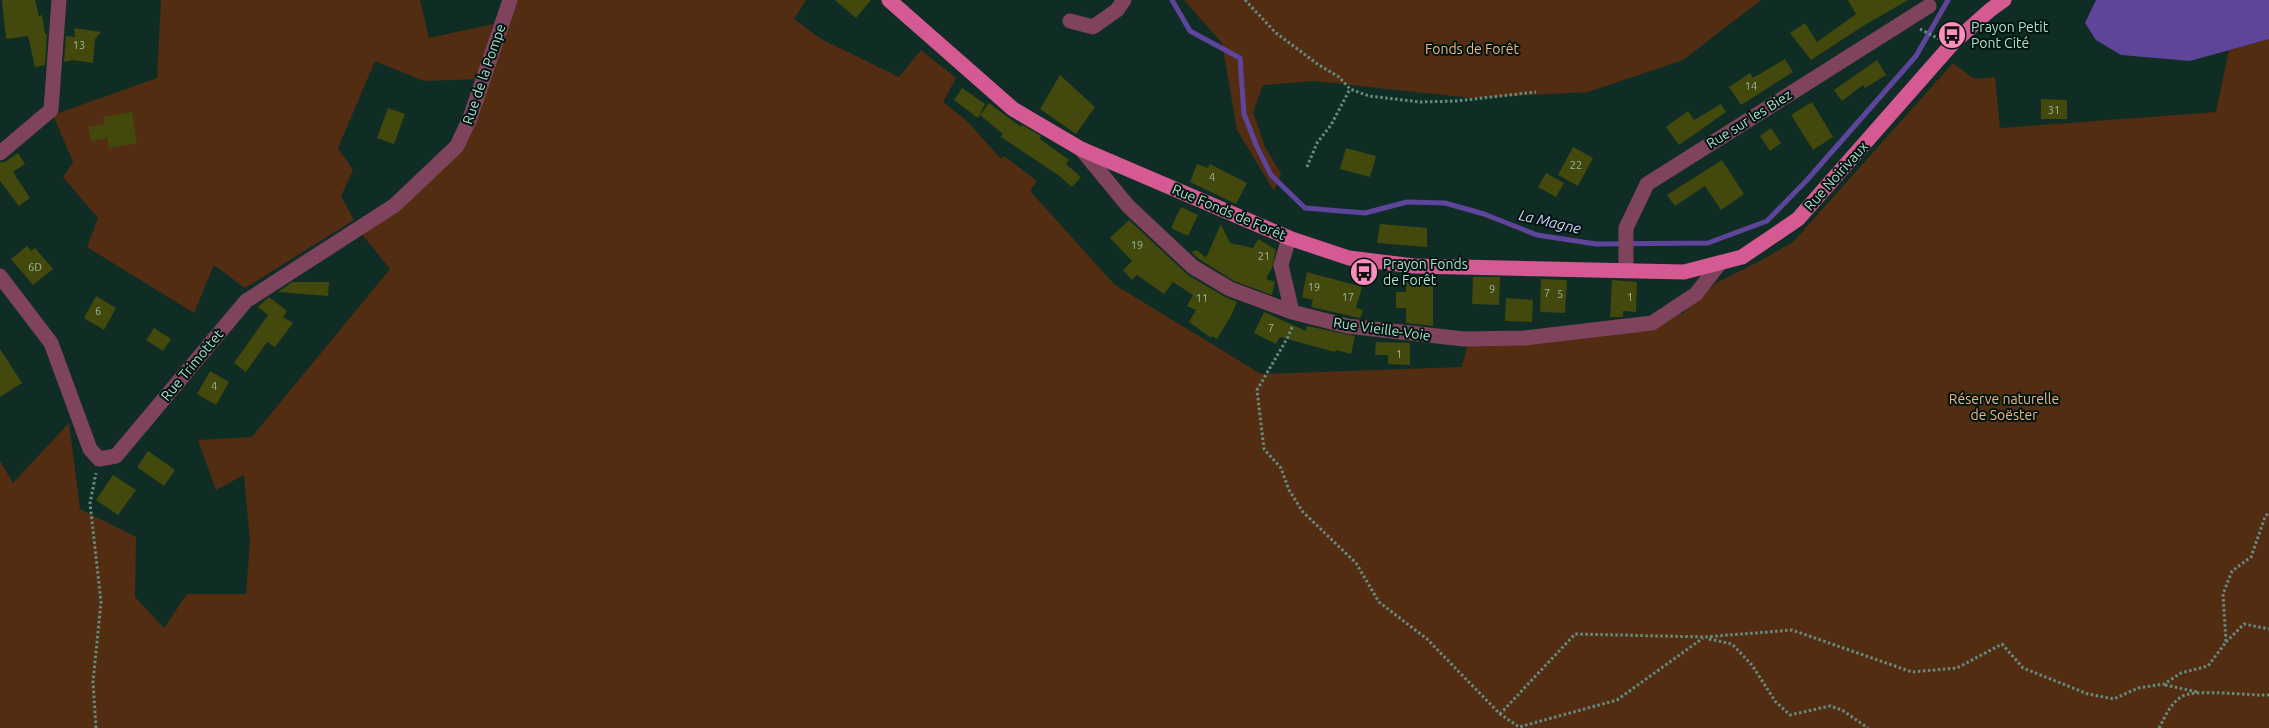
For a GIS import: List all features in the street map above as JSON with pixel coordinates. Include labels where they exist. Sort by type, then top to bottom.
[{"type":"main road","name":"Rue Fonds de Forêt","points":[[889,0],[1013,109],[1081,149],[1289,238],[1349,258],[1414,266],[1626,271]]},
{"type":"main road","name":"Rue Noirivaux","points":[[1626,271],[1684,272],[1742,257],[1798,219],[1952,44],[2004,0]]},
{"type":"street","points":[[0,153],[51,110],[58,0]]},
{"type":"street","name":"Rue de la Pompe","points":[[457,146],[470,118],[510,0]]},
{"type":"street","points":[[1070,21],[1093,28],[1117,10],[1124,0]]},
{"type":"street","name":"Rue sur les Biez","points":[[1626,271],[1624,253],[1626,228],[1647,184],[1929,6]]},
{"type":"street","name":"Rue Trimottet","points":[[99,459],[116,456],[246,301],[395,205],[457,146]]},
{"type":"street","name":"Rue Vieille-Voie","points":[[1081,149],[1128,206],[1193,267],[1230,289],[1292,312],[1347,326],[1464,338],[1524,338],[1652,323],[1696,294],[1720,263]]},
{"type":"street","points":[[1289,238],[1281,265],[1292,312]]},
{"type":"street","points":[[0,276],[51,343],[90,449],[99,459]]},
{"type":"path","points":[[1245,0],[1276,33],[1319,65],[1340,77],[1350,89],[1369,96],[1420,102],[1456,101],[1519,92],[1536,92]]},
{"type":"path","points":[[1923,31],[1944,41]]},
{"type":"path","points":[[1307,167],[1317,142],[1331,125],[1350,89]]},
{"type":"path","points":[[1292,312],[1294,321],[1288,337],[1257,390],[1264,449],[1281,468],[1289,490],[1303,512],[1356,563],[1379,602],[1428,639],[1500,714],[1519,727],[1617,700],[1704,637],[1732,644],[1752,665],[1774,701],[1790,715],[1830,706],[1842,710],[1868,728]]},
{"type":"path","points":[[96,728],[93,682],[101,602],[90,502],[99,459]]},
{"type":"path","points":[[2226,642],[2223,594],[2232,572],[2251,557],[2265,517],[2269,512]]},
{"type":"path","points":[[2164,684],[2181,673],[2208,666],[2226,642],[2244,624],[2269,629]]},
{"type":"path","points":[[1500,714],[1575,634],[1704,637],[1792,630],[1912,672],[1957,668],[2002,644],[2023,668],[2088,694],[2114,699],[2138,688],[2164,684],[2201,693]]},
{"type":"path","points":[[2159,728],[2171,706],[2182,696],[2201,693],[2269,694]]},
{"type":"green space","points":[[161,0],[420,0],[429,38],[493,24],[480,79],[424,81],[375,61],[338,148],[353,170],[341,196],[354,220],[245,288],[214,265],[194,313],[87,247],[98,218],[63,177],[73,162],[53,115],[157,78]]},
{"type":"green space","name":"Réserve naturelle de Soëster","points":[[513,0],[806,0],[794,19],[821,39],[899,77],[921,50],[956,78],[943,102],[967,121],[1001,159],[1004,156],[1037,181],[1030,191],[1115,285],[1261,374],[1462,367],[1468,343],[1655,327],[1683,313],[1716,283],[1793,242],[1953,63],[1974,79],[1995,77],[2000,128],[2216,112],[2229,50],[2269,39],[2269,728],[0,728],[0,461],[13,483],[69,423],[80,509],[136,537],[135,597],[164,628],[187,594],[246,594],[250,542],[244,475],[216,490],[198,440],[252,437],[390,269],[362,234],[460,138]]},
{"type":"green space","name":"Fonds de Forêt","points":[[1184,0],[1761,0],[1683,60],[1588,92],[1471,98],[1314,81],[1263,85],[1253,112],[1265,147],[1281,174],[1274,191],[1237,130],[1222,43]]},
{"type":"shaded area","points":[[2096,0],[2269,0],[2269,39],[2190,61],[2121,55],[2096,40],[2085,23]]},
{"type":"building","points":[[2,0],[35,0],[39,16],[42,15],[45,34],[47,34],[45,65],[35,67],[28,36],[6,39]]},
{"type":"building","points":[[835,0],[871,0],[856,18]]},
{"type":"building","points":[[1848,0],[1908,0],[1863,26],[1811,60],[1790,33],[1805,23],[1817,42],[1856,14]]},
{"type":"building","points":[[74,28],[101,32],[95,39],[93,63],[73,60],[64,62],[66,36],[75,37]]},
{"type":"building","points":[[1785,59],[1793,72],[1741,105],[1729,87],[1750,73],[1753,78]]},
{"type":"building","points":[[1877,60],[1886,75],[1865,88],[1863,85],[1842,101],[1834,90]]},
{"type":"building","points":[[1060,75],[1095,107],[1076,134],[1040,109]]},
{"type":"building","points":[[962,88],[985,104],[978,118],[954,100]]},
{"type":"building","points":[[2041,99],[2067,100],[2067,119],[2041,119]]},
{"type":"building","points":[[1812,102],[1833,137],[1813,150],[1791,115]]},
{"type":"building","points":[[989,103],[1021,127],[1022,125],[1041,136],[1040,139],[1069,160],[1066,164],[1081,177],[1072,187],[1058,175],[1001,137],[1003,134],[980,115]]},
{"type":"building","points":[[1721,104],[1726,112],[1679,145],[1666,127],[1688,111],[1694,120]]},
{"type":"building","points":[[388,108],[405,114],[394,144],[377,138]]},
{"type":"building","points":[[132,112],[137,143],[109,148],[107,138],[91,141],[88,127],[105,124],[103,117]]},
{"type":"building","points":[[1771,128],[1781,143],[1770,151],[1760,136]]},
{"type":"building","points":[[1573,147],[1593,158],[1578,186],[1558,175]]},
{"type":"building","points":[[1346,148],[1376,156],[1370,177],[1340,169]]},
{"type":"building","points":[[18,153],[25,164],[13,172],[30,198],[19,206],[0,181],[0,162],[5,162]]},
{"type":"building","points":[[1722,160],[1744,194],[1721,210],[1705,186],[1675,206],[1667,195]]},
{"type":"building","points":[[1197,164],[1208,168],[1210,164],[1247,183],[1236,204],[1190,182]]},
{"type":"building","points":[[1546,173],[1564,183],[1556,197],[1538,187]]},
{"type":"building","points":[[1181,207],[1198,215],[1188,236],[1171,228]]},
{"type":"building","points":[[1129,220],[1188,275],[1237,302],[1217,339],[1212,336],[1211,338],[1189,322],[1196,310],[1187,306],[1193,295],[1173,282],[1164,294],[1137,275],[1132,280],[1123,270],[1132,261],[1110,238]]},
{"type":"building","points":[[1221,224],[1230,243],[1253,248],[1258,239],[1276,250],[1272,268],[1266,279],[1275,282],[1272,295],[1234,281],[1191,252],[1197,250],[1206,258]]},
{"type":"building","points":[[1380,224],[1427,228],[1427,247],[1377,243]]},
{"type":"building","points":[[27,246],[31,251],[35,248],[53,269],[33,285],[11,259]]},
{"type":"building","points":[[1307,272],[1362,287],[1356,308],[1363,310],[1360,318],[1311,307],[1313,300],[1302,297]]},
{"type":"building","points":[[1406,276],[1433,276],[1433,326],[1406,323],[1406,308],[1396,308],[1396,292],[1406,292]]},
{"type":"building","points":[[1473,277],[1500,277],[1499,305],[1472,304]]},
{"type":"building","points":[[1541,279],[1567,280],[1565,313],[1540,312]]},
{"type":"building","points":[[1612,280],[1637,282],[1636,312],[1623,311],[1623,317],[1610,317]]},
{"type":"building","points":[[292,282],[329,282],[328,296],[278,292]]},
{"type":"building","points":[[96,296],[116,308],[104,330],[84,318]]},
{"type":"building","points":[[269,297],[287,311],[283,317],[293,323],[275,347],[267,342],[246,372],[234,363],[268,315],[258,307]]},
{"type":"building","points":[[1506,298],[1533,300],[1532,322],[1505,321]]},
{"type":"building","points":[[1264,312],[1306,331],[1307,326],[1355,336],[1351,354],[1336,350],[1335,352],[1280,337],[1276,344],[1254,333]]},
{"type":"building","points":[[154,328],[171,339],[163,351],[146,340]]},
{"type":"building","points":[[1376,342],[1410,343],[1410,365],[1388,364],[1388,355],[1375,355]]},
{"type":"building","points":[[0,349],[22,383],[0,397]]},
{"type":"building","points":[[210,371],[229,382],[216,405],[197,394]]},
{"type":"building","points":[[148,451],[175,470],[164,486],[137,467]]},
{"type":"building","points":[[113,475],[136,490],[118,515],[96,500]]},
{"type":"waterway","name":"La Magne","points":[[1172,0],[1190,31],[1240,58],[1244,114],[1257,147],[1271,175],[1305,208],[1365,213],[1407,202],[1445,203],[1484,214],[1537,235],[1596,244],[1708,243],[1767,221],[1807,180],[1916,56],[1948,0]]},
{"type":"place","name":"Prayon Petit Pont Cité","points":[[1952,35]]},
{"type":"place","name":"Prayon Fonds de Forêt","points":[[1364,272]]}]
